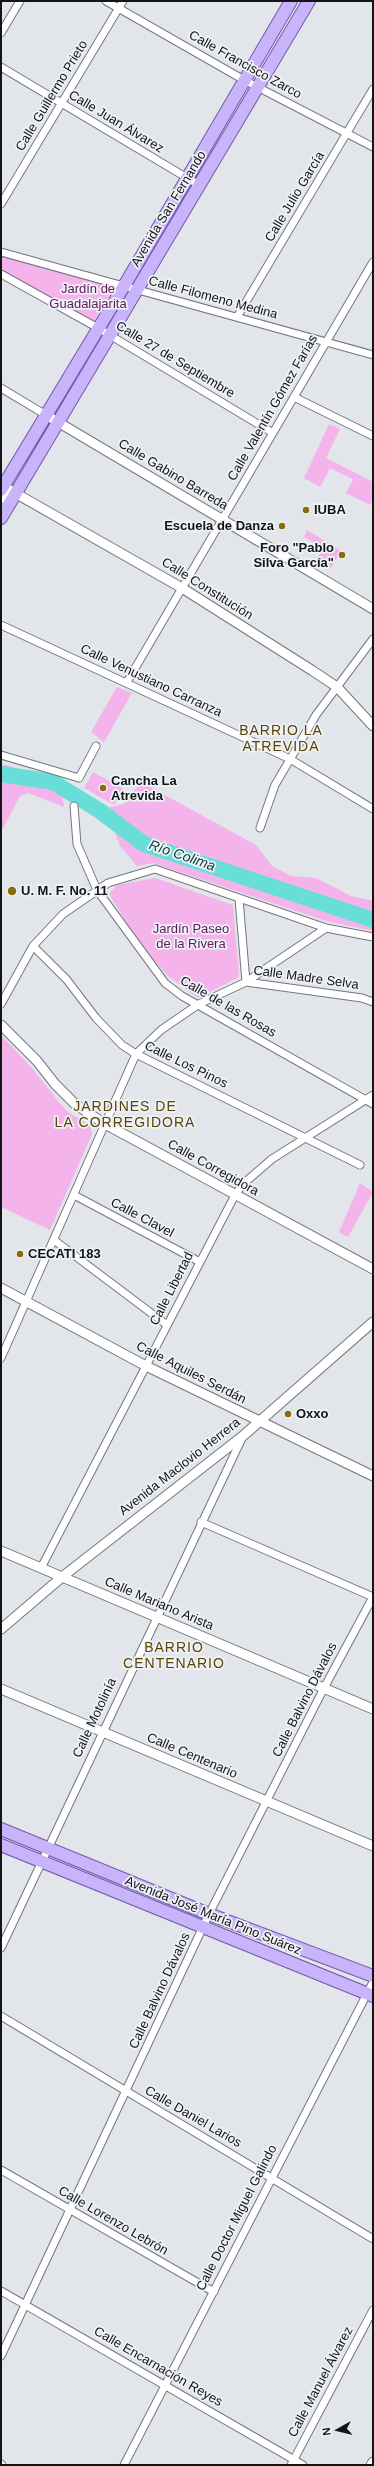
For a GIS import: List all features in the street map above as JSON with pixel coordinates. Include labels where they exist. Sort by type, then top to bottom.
[{"type":"main road","name":"Avenida San Fernando","points":[[2,490],[292,1]]},
{"type":"main road","name":"Avenida San Fernando","points":[[1,518],[309,1]]},
{"type":"main road","name":"Avenida José María Pino Suárez","points":[[1,1828],[209,1914],[373,1976]]},
{"type":"main road","name":"Avenida José María Pino Suárez","points":[[1,1845],[203,1928],[370,1994]]},
{"type":"street","points":[[1,33],[20,1]]},
{"type":"street","name":"Calle Francisco Zarco","points":[[106,1],[244,80],[373,147]]},
{"type":"street","name":"Calle Guillermo Prieto","points":[[1,204],[123,1]]},
{"type":"street","name":"Calle Juan Álvarez","points":[[1,67],[199,185]]},
{"type":"street","name":"Calle Julio García","points":[[237,318],[373,89]]},
{"type":"street","name":"Calle Filomeno Medina","points":[[1,252],[373,355]]},
{"type":"street","name":"Calle Valentín Gómez Farías","points":[[127,682],[373,262]]},
{"type":"street","name":"Calle 27 de Septiembre","points":[[1,274],[98,328],[272,433]]},
{"type":"street","name":"Calle Gabino Barreda","points":[[1,388],[373,609]]},
{"type":"street","points":[[294,397],[373,436]]},
{"type":"street","points":[[2,490],[15,494]]},
{"type":"street","name":"Calle Constitución","points":[[15,494],[182,588],[337,687],[373,726]]},
{"type":"street","name":"Calle Venustiano Carranza","points":[[1,625],[127,682],[290,759],[373,809]]},
{"type":"street","points":[[260,828],[276,785],[316,715],[373,639]]},
{"type":"street","points":[[1,755],[79,778],[96,746]]},
{"type":"street","name":"Calle de las Rosas","points":[[74,806],[77,844],[97,890],[165,983],[182,996],[199,1004],[373,1104]]},
{"type":"street","points":[[1,1004],[33,946],[63,914],[108,883],[155,869],[326,928],[373,937]]},
{"type":"street","name":"Calle Madre Selva","points":[[239,899],[246,982],[362,998],[373,1002]]},
{"type":"street","points":[[1,1358],[136,1054],[161,1030],[199,1004],[246,982],[326,928]]},
{"type":"street","name":"Calle Los Pinos","points":[[33,946],[67,980],[96,1018],[117,1040],[136,1054],[302,1138],[360,1165]]},
{"type":"street","name":"Calle Corregidora","points":[[1,1025],[37,1061],[55,1084],[75,1104],[105,1124],[373,1269]]},
{"type":"street","name":"Calle Libertad","points":[[42,1568],[235,1195],[244,1184],[272,1159],[302,1138],[373,1095]]},
{"type":"street","name":"Calle Clavel","points":[[74,1195],[200,1262]]},
{"type":"street","points":[[54,1240],[167,1325]]},
{"type":"street","name":"Calle Aquiles Serdán","points":[[1,1288],[146,1366],[373,1476]]},
{"type":"street","name":"Avenida Maclovio Herrera","points":[[1,1629],[62,1577],[244,1434],[373,1322]]},
{"type":"street","name":"Calle Motolinía","points":[[1,1948],[201,1522],[244,1434]]},
{"type":"street","points":[[201,1522],[373,1597]]},
{"type":"street","name":"Calle Mariano Arista","points":[[1,1551],[373,1709]]},
{"type":"street","name":"Calle Balvino Dávalos","points":[[1,2356],[209,1914],[324,1688],[373,1597]]},
{"type":"street","name":"Calle Centenario","points":[[1,1689],[373,1846]]},
{"type":"street","name":"Calle Doctor Miguel Galindo","points":[[124,2465],[214,2292],[271,2176],[370,1994],[373,1982]]},
{"type":"street","name":"Calle Daniel Larios","points":[[1,2016],[271,2176],[373,2239]]},
{"type":"street","name":"Calle Lorenzo Lebrón","points":[[1,2170],[69,2211],[214,2292]]},
{"type":"street","name":"Calle Encarnación Reyes","points":[[1,2292],[166,2384],[292,2462],[303,2465]]},
{"type":"street","name":"Calle Manuel Álvarez","points":[[292,2462],[373,2310]]},
{"type":"green space","name":"Jardín de Guadalajarita","points":[[1,256],[115,285],[94,321],[1,270]]},
{"type":"green space","points":[[329,424],[340,429],[326,458],[373,482],[373,499],[370,505],[346,493],[353,479],[330,468],[320,487],[304,478]]},
{"type":"green space","points":[[307,530],[341,551],[331,568],[316,559],[324,548],[304,537]]},
{"type":"green space","points":[[117,687],[132,693],[104,742],[91,732]]},
{"type":"green space","points":[[1,764],[60,780],[64,807],[28,793],[20,796],[1,832]]},
{"type":"green space","name":"Cancha La Atrevida","points":[[93,772],[123,789],[114,805],[84,788]]},
{"type":"green space","points":[[141,782],[256,845],[272,866],[291,876],[316,878],[351,896],[373,901],[373,931],[326,921],[153,863],[137,866],[120,846],[106,808],[124,804]]},
{"type":"green space","name":"Jardín Paseo de la Rivera","points":[[155,878],[233,905],[239,977],[198,998],[168,976],[142,948],[109,894],[117,885]]},
{"type":"green space","points":[[1,1035],[32,1068],[68,1112],[91,1126],[92,1134],[50,1230],[1,1207]]},
{"type":"green space","points":[[360,1183],[373,1192],[348,1237],[339,1232]]},
{"type":"waterway","name":"Río Colima","points":[[1,774],[53,782],[100,811],[144,844],[373,920]]},
{"type":"place","name":"IUBA","points":[[306,510]]},
{"type":"place","name":"Escuela de Danza","points":[[282,526]]},
{"type":"place","name":"Foro \"Pablo Silva García\"","points":[[342,555]]},
{"type":"place","name":"Cancha La Atrevida","points":[[103,788]]},
{"type":"place","name":"U. M. F. No. 11","points":[[12,891]]},
{"type":"place","name":"CECATI 183","points":[[20,1254]]},
{"type":"place","name":"Oxxo","points":[[288,1414]]},
{"type":"district","name":"BARRIO LA ATREVIDA","points":[[281,740]]},
{"type":"district","name":"JARDINES DE LA CORREGIDORA","points":[[125,1116]]},
{"type":"district","name":"BARRIO CENTENARIO","points":[[174,1656]]}]
